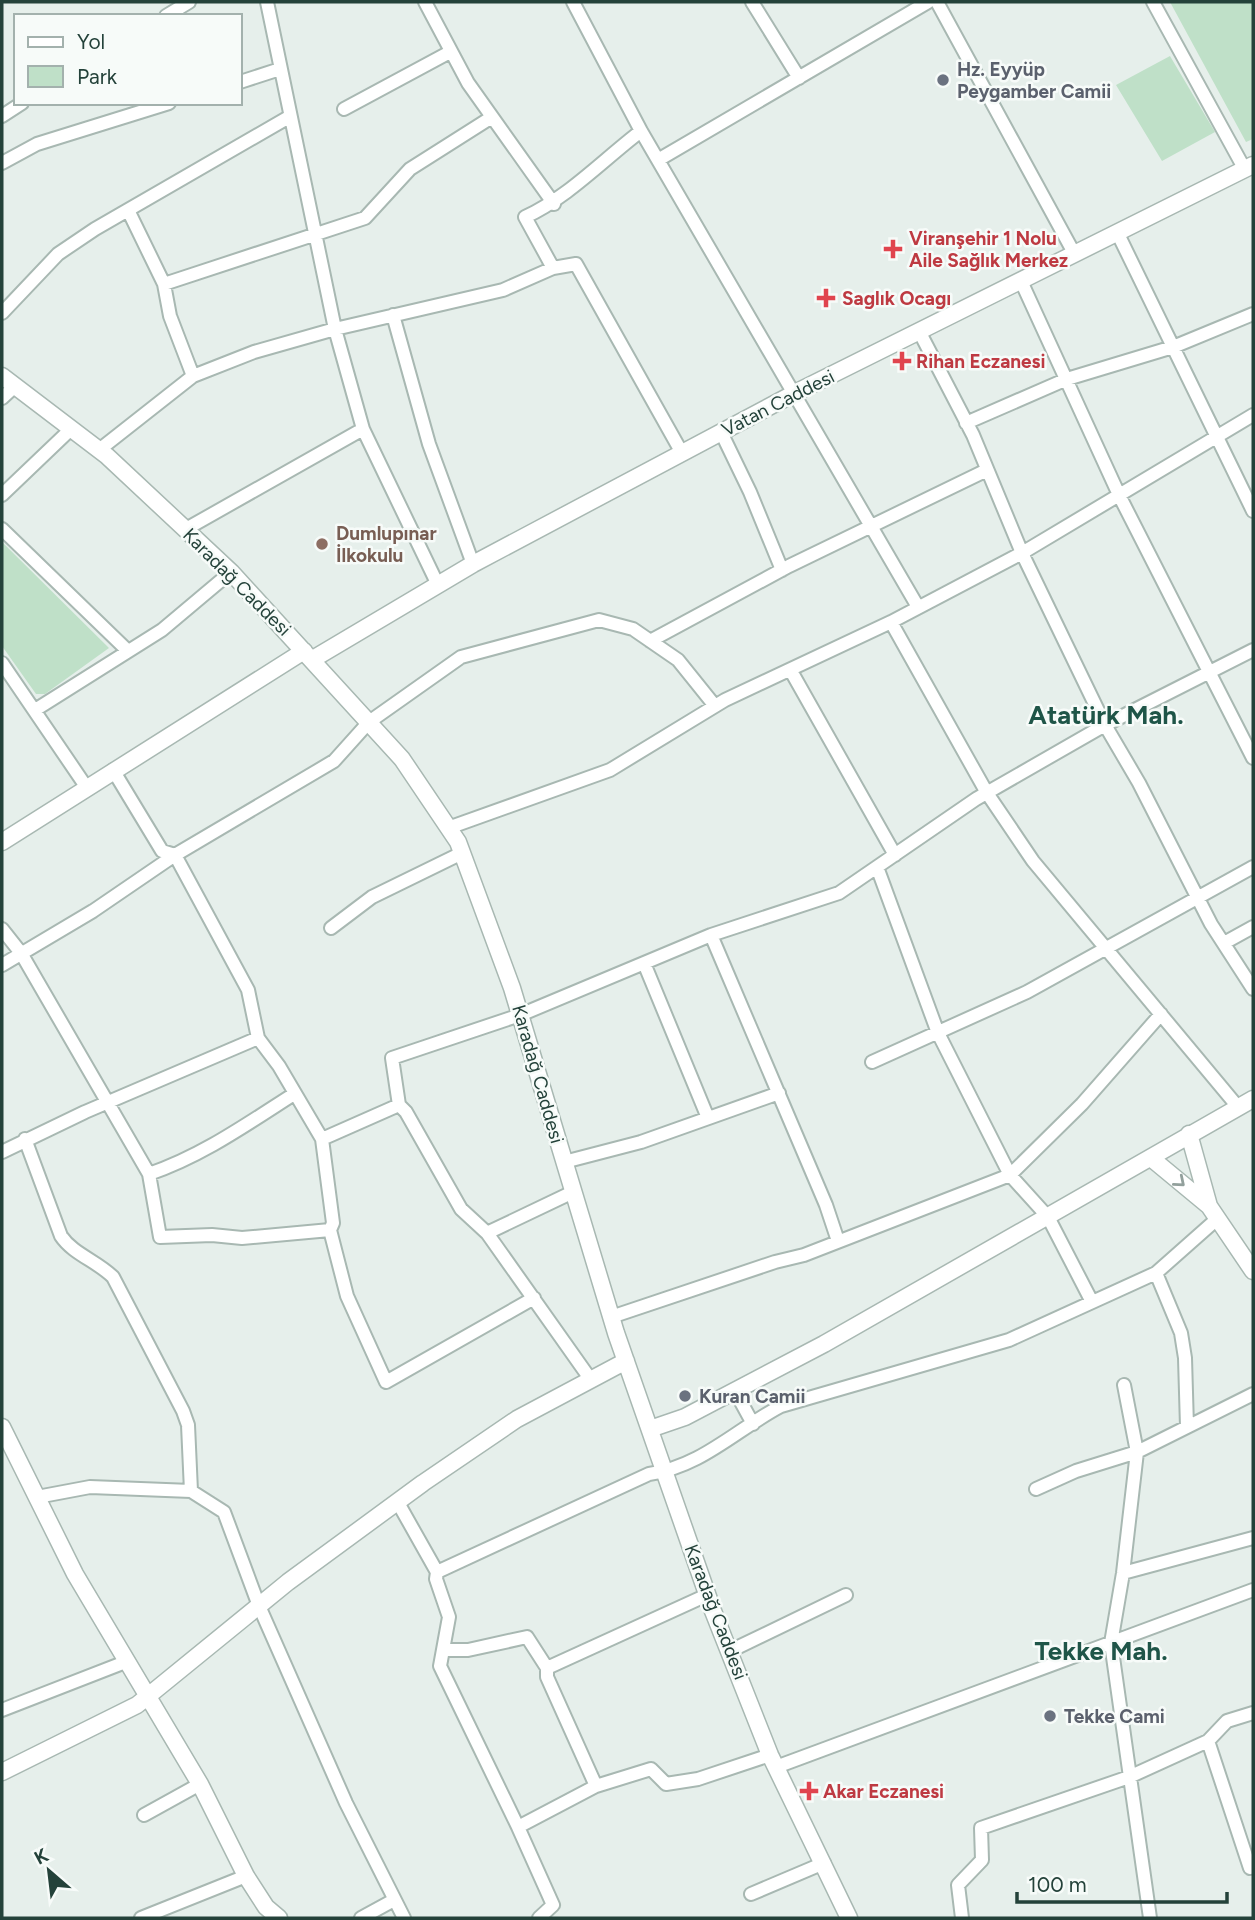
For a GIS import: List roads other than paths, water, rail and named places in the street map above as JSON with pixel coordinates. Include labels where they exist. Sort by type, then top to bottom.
[{"type":"street","points":[[169,14],[189,2]]},
{"type":"street","points":[[267,2],[335,329],[363,429],[438,585]]},
{"type":"street","points":[[425,2],[450,52],[554,204]]},
{"type":"street","points":[[573,2],[641,131],[795,393],[869,527],[918,607]]},
{"type":"street","points":[[752,2],[799,78]]},
{"type":"street","points":[[658,160],[929,2]]},
{"type":"street","points":[[937,2],[1074,253]]},
{"type":"street","points":[[1153,2],[1249,166]]},
{"type":"street","points":[[344,109],[450,52]]},
{"type":"street","points":[[242,81],[280,69]]},
{"type":"street","points":[[2,116],[19,105]]},
{"type":"street","points":[[2,163],[37,144],[163,105]]},
{"type":"street","points":[[2,313],[58,254],[128,210],[289,117]]},
{"type":"street","points":[[164,284],[317,236],[365,218],[410,169],[492,117]]},
{"type":"street","points":[[553,268],[525,217],[554,204],[593,168],[641,131]]},
{"type":"street","name":"Vatan Caddesi","points":[[2,842],[113,770],[309,655],[473,564],[795,393],[1249,166]]},
{"type":"street","points":[[128,210],[164,284],[170,316],[194,376]]},
{"type":"street","points":[[1117,232],[1253,511]]},
{"type":"street","points":[[99,450],[194,376],[254,352],[335,329],[503,290],[553,268],[576,264],[682,453]]},
{"type":"street","points":[[1021,281],[1120,497],[1253,758]]},
{"type":"street","points":[[966,423],[1067,379],[1173,347],[1253,314]]},
{"type":"street","points":[[393,315],[429,444],[473,564]]},
{"type":"street","points":[[919,331],[966,423],[1022,553],[1105,725],[1139,783],[1198,898],[1253,989]]},
{"type":"street","points":[[2,398],[8,381]]},
{"type":"street","name":"Karadağ Caddesi","points":[[8,381],[99,450],[231,572],[402,759],[449,828],[462,853],[520,1015],[611,1317],[708,1595],[773,1761],[849,1918]]},
{"type":"street","points":[[449,828],[610,770],[715,706],[891,622],[1022,553],[1120,497],[1253,415]]},
{"type":"street","points":[[2,495],[71,429]]},
{"type":"street","points":[[186,529],[363,429]]},
{"type":"street","points":[[721,432],[750,492],[782,570]]},
{"type":"street","points":[[649,640],[782,570],[987,470]]},
{"type":"street","points":[[2,529],[128,651]]},
{"type":"street","points":[[35,710],[162,630],[231,572]]},
{"type":"street","points":[[2,965],[93,911],[175,855],[334,761],[369,722],[461,657],[599,620],[633,629],[678,660],[715,706]]},
{"type":"street","points":[[891,622],[987,793],[1033,861],[1238,1107]]},
{"type":"street","points":[[591,1380],[487,1233],[461,1209],[406,1112],[399,1105],[392,1058],[520,1015],[711,935],[839,893],[987,793],[1105,725],[1253,650]]},
{"type":"street","points":[[2,663],[87,788]]},
{"type":"street","points":[[791,671],[895,855]]},
{"type":"street","points":[[113,770],[162,851],[175,855],[248,990],[258,1038],[322,1139],[333,1223],[330,1230],[347,1296],[386,1382],[534,1298]]},
{"type":"street","points":[[331,928],[372,897],[462,853]]},
{"type":"street","points":[[877,867],[938,1033],[1010,1175],[1048,1217],[1091,1300]]},
{"type":"street","points":[[872,1062],[1027,992],[1253,867]]},
{"type":"street","points":[[1224,943],[1253,927]]},
{"type":"street","points":[[2,929],[21,953],[149,1174],[160,1237],[212,1235],[242,1238],[330,1230]]},
{"type":"street","points":[[711,935],[826,1205],[838,1241]]},
{"type":"street","points":[[644,962],[708,1118]]},
{"type":"street","points":[[611,1317],[775,1262],[804,1255],[904,1219],[1010,1175],[1082,1104],[1161,1014]]},
{"type":"street","points":[[2,1152],[25,1139],[258,1038]]},
{"type":"street","points":[[564,1163],[641,1142],[779,1093]]},
{"type":"street","points":[[149,1174],[179,1163],[220,1142],[293,1094]]},
{"type":"street","points":[[650,1429],[685,1417],[735,1391],[1048,1217],[1253,1099]]},
{"type":"street","points":[[322,1139],[399,1105]]},
{"type":"street","points":[[1189,1134],[1213,1213]]},
{"type":"street","points":[[25,1139],[61,1236],[67,1245],[99,1263],[113,1277],[183,1411],[188,1425],[191,1491]]},
{"type":"street","points":[[1151,1158],[1213,1213],[1253,1271]]},
{"type":"street","points":[[487,1233],[573,1192]]},
{"type":"street","points":[[437,1572],[637,1480],[666,1472],[720,1447],[782,1406],[1009,1340],[1091,1300],[1156,1273],[1213,1213]]},
{"type":"street","points":[[1156,1273],[1181,1333],[1185,1358],[1187,1427]]},
{"type":"street","points":[[2,1772],[149,1696],[259,1606],[397,1502],[517,1419],[626,1362]]},
{"type":"street","points":[[1124,1385],[1137,1452],[1124,1573],[1111,1643],[1150,1918]]},
{"type":"street","points":[[735,1391],[753,1424]]},
{"type":"street","points":[[1036,1489],[1076,1471],[1137,1452],[1253,1394]]},
{"type":"street","points":[[4,1434],[75,1574],[200,1784],[246,1876],[266,1907],[279,1918]]},
{"type":"street","points":[[37,1497],[90,1487],[191,1491],[224,1513],[259,1606],[404,1918]]},
{"type":"street","points":[[397,1502],[437,1572],[436,1579],[449,1617],[440,1667],[553,1905],[539,1918]]},
{"type":"street","points":[[1124,1573],[1253,1538]]},
{"type":"street","points":[[518,1827],[596,1786],[651,1769],[666,1784],[773,1761],[1111,1643],[1253,1590]]},
{"type":"street","points":[[547,1668],[708,1595]]},
{"type":"street","points":[[730,1651],[846,1595]]},
{"type":"street","points":[[444,1650],[468,1650],[527,1637],[547,1668],[547,1677],[596,1786]]},
{"type":"street","points":[[2,1710],[128,1661]]},
{"type":"street","points":[[962,1918],[958,1885],[982,1860],[981,1828],[1129,1777],[1208,1741],[1227,1721],[1253,1713]]},
{"type":"street","points":[[1208,1741],[1250,1868]]},
{"type":"street","points":[[144,1815],[200,1784]]},
{"type":"street","points":[[751,1894],[824,1863]]},
{"type":"street","points":[[141,1918],[246,1876]]},
{"type":"street","points":[[361,1918],[394,1900]]},
{"type":"place","name":"Hz. Eyyüp Peygamber Camii","points":[[943,80]]},
{"type":"place","name":"Viranşehir 1 Nolu Aile Sağlık Merkez","points":[[893,249]]},
{"type":"place","name":"Saglık Ocagı","points":[[826,298]]},
{"type":"place","name":"Rihan Eczanesi","points":[[902,361]]},
{"type":"place","name":"Dumlupınar İlkokulu","points":[[322,544]]},
{"type":"place","name":"Kuran Camii","points":[[685,1396]]},
{"type":"place","name":"Tekke Cami","points":[[1050,1716]]},
{"type":"place","name":"Akar Eczanesi","points":[[809,1791]]},
{"type":"district","name":"Atatürk Mah.","points":[[1106,715]]},
{"type":"district","name":"Tekke Mah.","points":[[1101,1651]]}]
